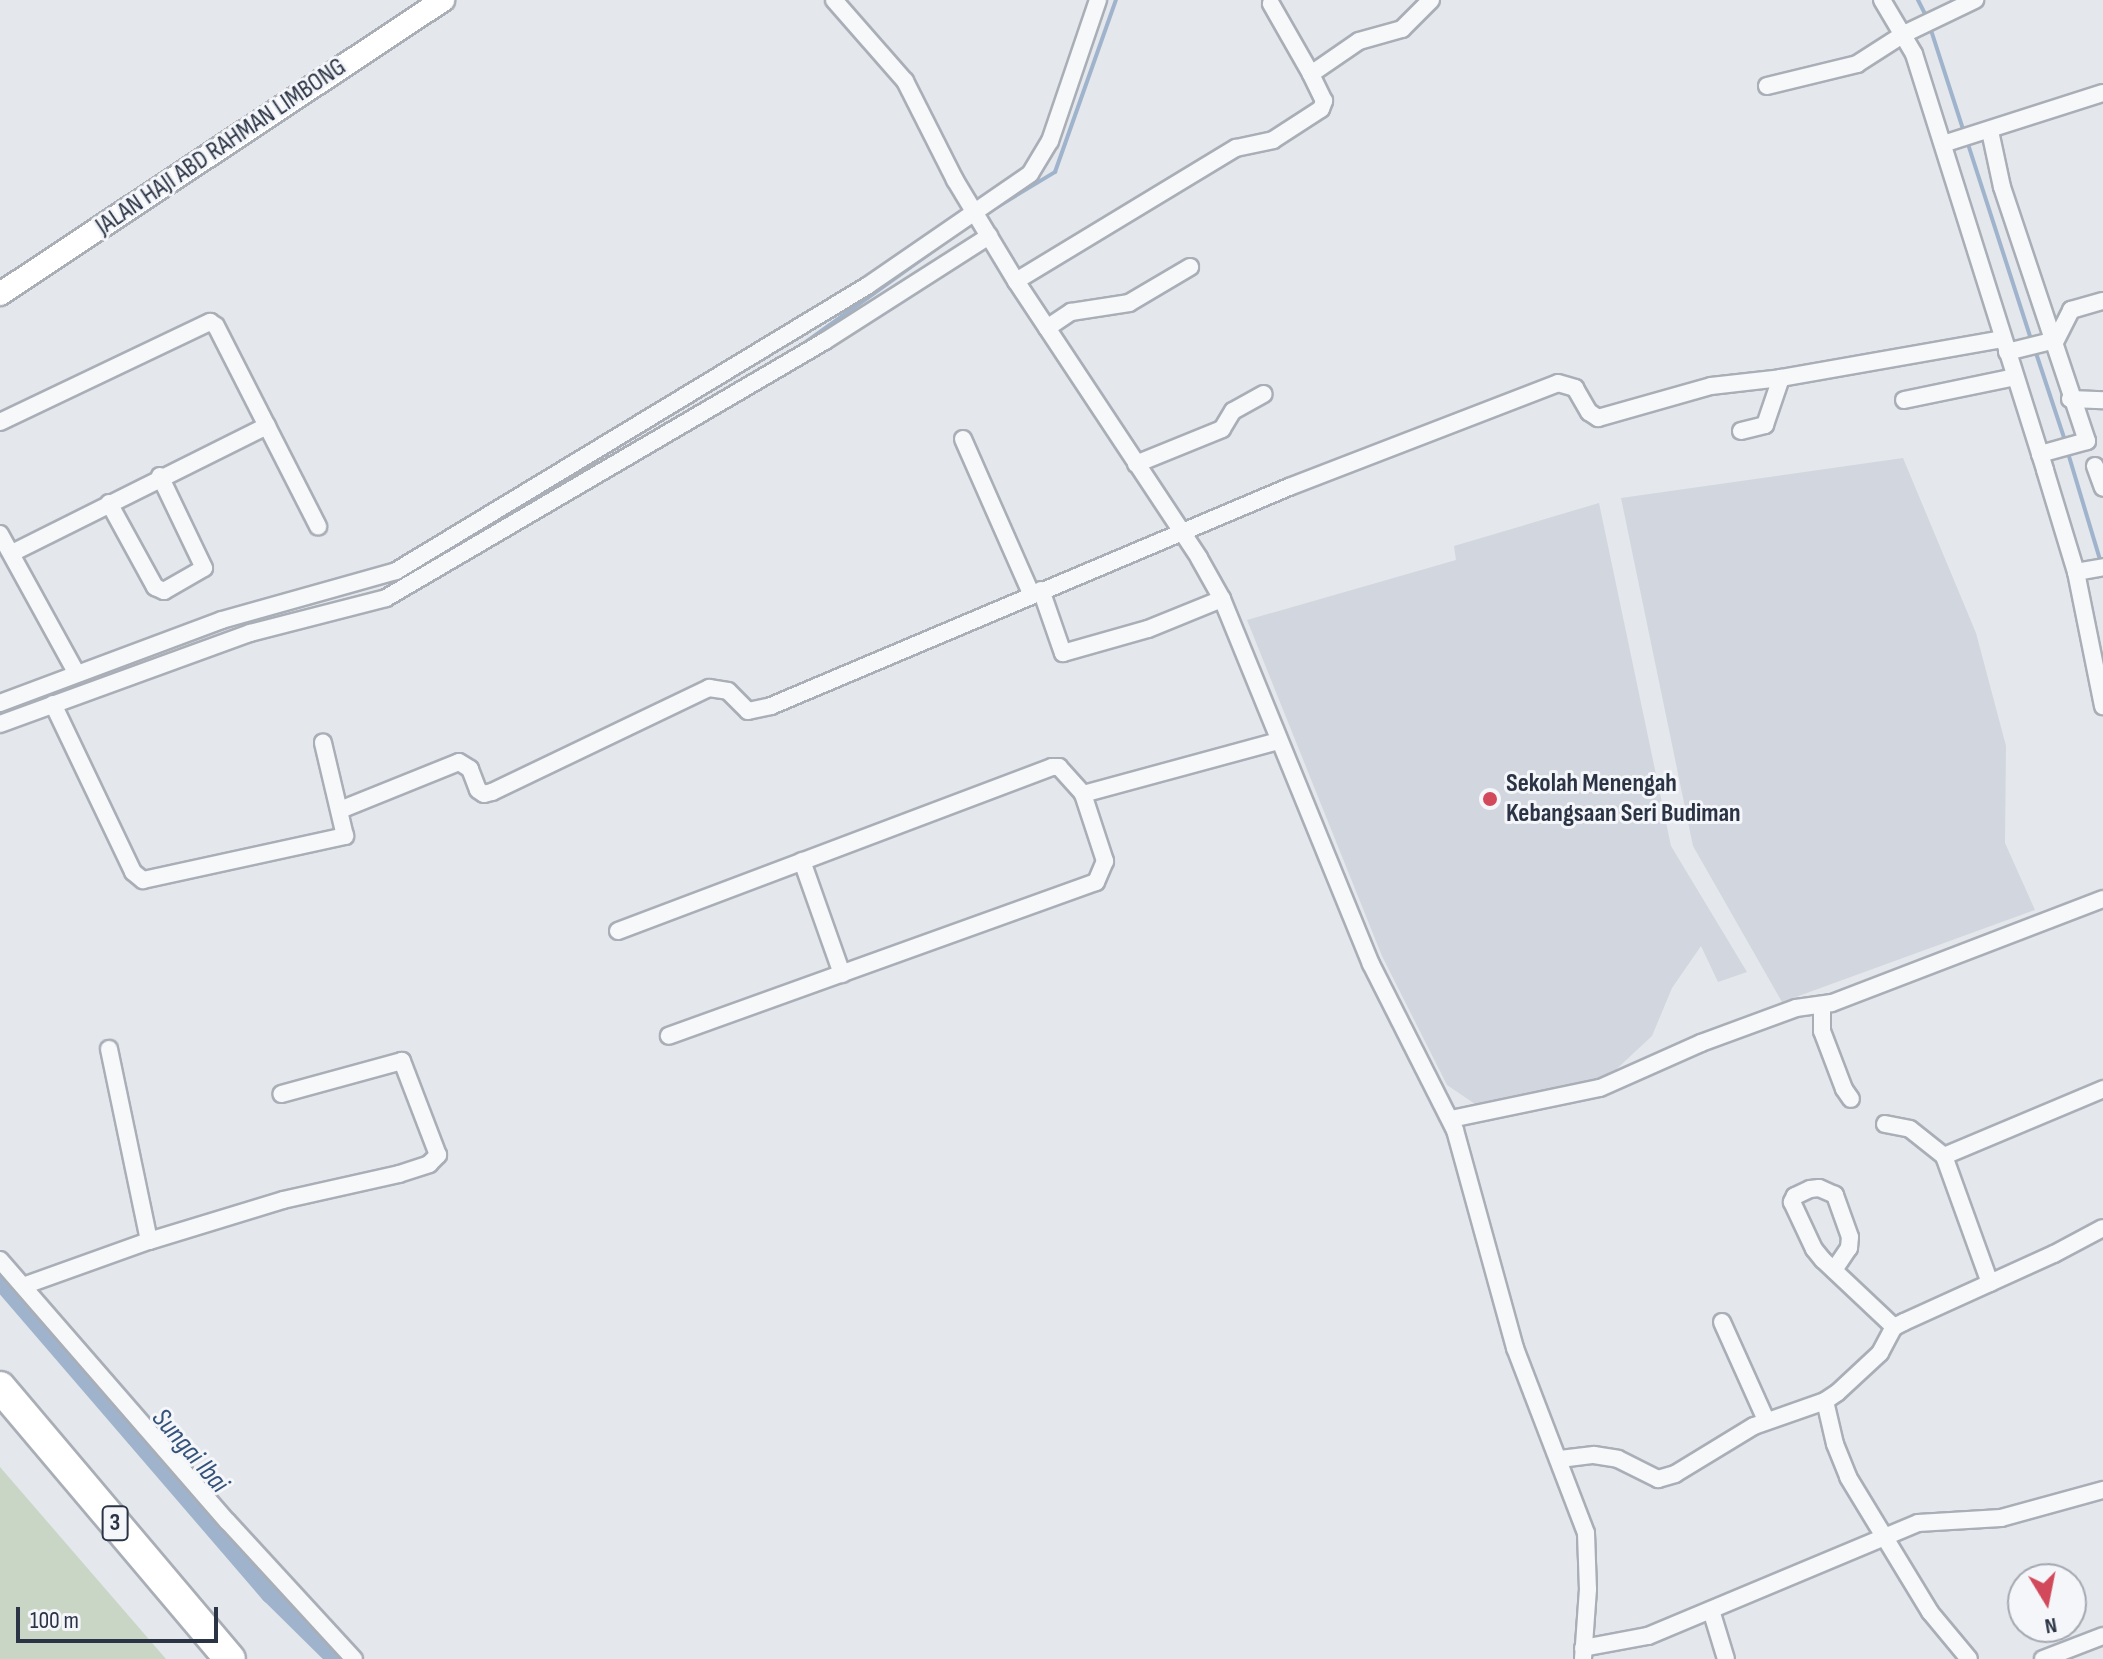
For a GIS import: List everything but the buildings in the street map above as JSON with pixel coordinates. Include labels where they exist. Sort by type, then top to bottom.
[{"type":"highway","name":"3","points":[[0,1387],[230,1659]]},
{"type":"highway","name":"3","points":[[0,1415],[204,1659]]},
{"type":"street","name":"JALAN HAJI ABD RAHMAN LIMBONG","points":[[0,294],[443,0]]},
{"type":"street","points":[[834,0],[905,81],[974,212],[1016,281],[1222,599],[1382,989],[1451,1119],[1515,1348],[1586,1533],[1588,1589],[1583,1654],[1625,1643],[1711,1610],[1927,1521],[1968,1523],[2001,1518],[2103,1490]]},
{"type":"street","points":[[0,703],[76,672],[222,620],[396,571],[797,330],[1030,174],[1050,141],[1098,0]]},
{"type":"street","points":[[1311,74],[1359,41],[1402,29],[1431,0]]},
{"type":"street","points":[[1882,0],[1912,30],[2010,347],[2015,377],[2089,570],[2103,706]]},
{"type":"street","points":[[1767,86],[1857,64],[1912,30],[1975,0]]},
{"type":"street","points":[[1016,281],[1236,148],[1273,140],[1321,109],[1324,101],[1271,4]]},
{"type":"street","points":[[1949,142],[2103,93]]},
{"type":"street","points":[[1985,132],[2070,399],[2087,441],[2044,453]]},
{"type":"street","points":[[0,724],[250,633],[386,598],[825,341],[989,236]]},
{"type":"street","points":[[1047,328],[1071,312],[1129,303],[1190,267]]},
{"type":"street","points":[[340,810],[459,762],[470,769],[478,790],[484,794],[492,792],[709,688],[728,691],[748,711],[771,706],[1036,591],[1289,487],[1558,383],[1575,388],[1589,412],[1598,418],[1711,386],[2051,341],[2071,310],[2103,301]]},
{"type":"street","points":[[0,422],[210,322],[216,326],[318,526]]},
{"type":"street","points":[[1904,400],[2015,377]]},
{"type":"street","points":[[1741,431],[1765,425],[1781,378]]},
{"type":"street","points":[[1136,464],[1222,429],[1233,411],[1264,394]]},
{"type":"street","points":[[2070,399],[2103,400]]},
{"type":"street","points":[[12,553],[160,476],[267,426]]},
{"type":"street","points":[[963,439],[1063,653],[1148,629],[1222,599]]},
{"type":"street","points":[[2095,466],[2103,488]]},
{"type":"street","points":[[109,503],[159,591],[202,572],[204,562],[160,476]]},
{"type":"street","points":[[0,534],[76,672]]},
{"type":"street","points":[[53,704],[137,878],[339,840],[345,836],[323,743]]},
{"type":"street","points":[[1083,794],[1278,741]]},
{"type":"street","points":[[618,931],[1052,767],[1059,767],[1083,794],[1105,861],[1096,882],[669,1036]]},
{"type":"street","points":[[802,861],[842,974]]},
{"type":"street","points":[[1451,1119],[1600,1088],[1701,1043],[1796,1008],[1822,1005],[2103,899]]},
{"type":"street","points":[[1822,1005],[1822,1031],[1844,1089],[1851,1099]]},
{"type":"street","points":[[109,1049],[149,1241]]},
{"type":"street","points":[[23,1286],[149,1241],[283,1200],[399,1174],[429,1164],[438,1155],[402,1061],[281,1094]]},
{"type":"street","points":[[1944,1156],[2103,1089]]},
{"type":"street","points":[[1885,1124],[1910,1129],[1944,1156],[1990,1283]]},
{"type":"street","points":[[1834,1270],[1849,1248],[1846,1225],[1835,1195],[1819,1188],[1810,1189],[1795,1196],[1793,1207],[1814,1249],[1834,1270],[1894,1327]]},
{"type":"street","points":[[1560,1459],[1594,1455],[1618,1459],[1658,1479],[1675,1474],[1766,1420],[1825,1401],[1880,1353],[1894,1327],[2103,1228]]},
{"type":"street","points":[[0,1260],[228,1522],[354,1659]]},
{"type":"street","points":[[1722,1322],[1766,1420]]},
{"type":"street","points":[[1825,1401],[1841,1462],[1930,1612],[1969,1659]]},
{"type":"street","points":[[1711,1610],[1726,1659]]},
{"type":"street","points":[[2043,1659],[2103,1636]]},
{"type":"shaded area","points":[[1903,458],[1976,633],[2006,746],[2005,843],[2035,910],[1782,1002],[1693,846],[1621,498]]},
{"type":"shaded area","name":"Sekolah Menengah Kebangsaan Seri Budiman","points":[[1599,503],[1671,846],[1747,972],[1718,982],[1701,946],[1672,988],[1652,1036],[1608,1077],[1475,1104],[1447,1085],[1382,956],[1247,620],[1456,560],[1454,546]]},
{"type":"green space","points":[[0,1467],[166,1659],[0,1659]]},
{"type":"waterway","points":[[997,207],[1055,172],[1116,0]]},
{"type":"waterway","points":[[1918,0],[1927,18]]},
{"type":"waterway","points":[[1930,27],[1964,132]]},
{"type":"waterway","points":[[1967,141],[2032,342]]},
{"type":"waterway","points":[[799,347],[954,236]]},
{"type":"waterway","points":[[2035,350],[2066,444]]},
{"type":"waterway","points":[[2068,453],[2101,563]]},
{"type":"waterway","name":"Sungai Ibai","points":[[0,1276],[272,1592],[340,1659]]},
{"type":"place","name":"Sekolah Menengah Kebangsaan Seri Budiman","points":[[1490,799]]}]
